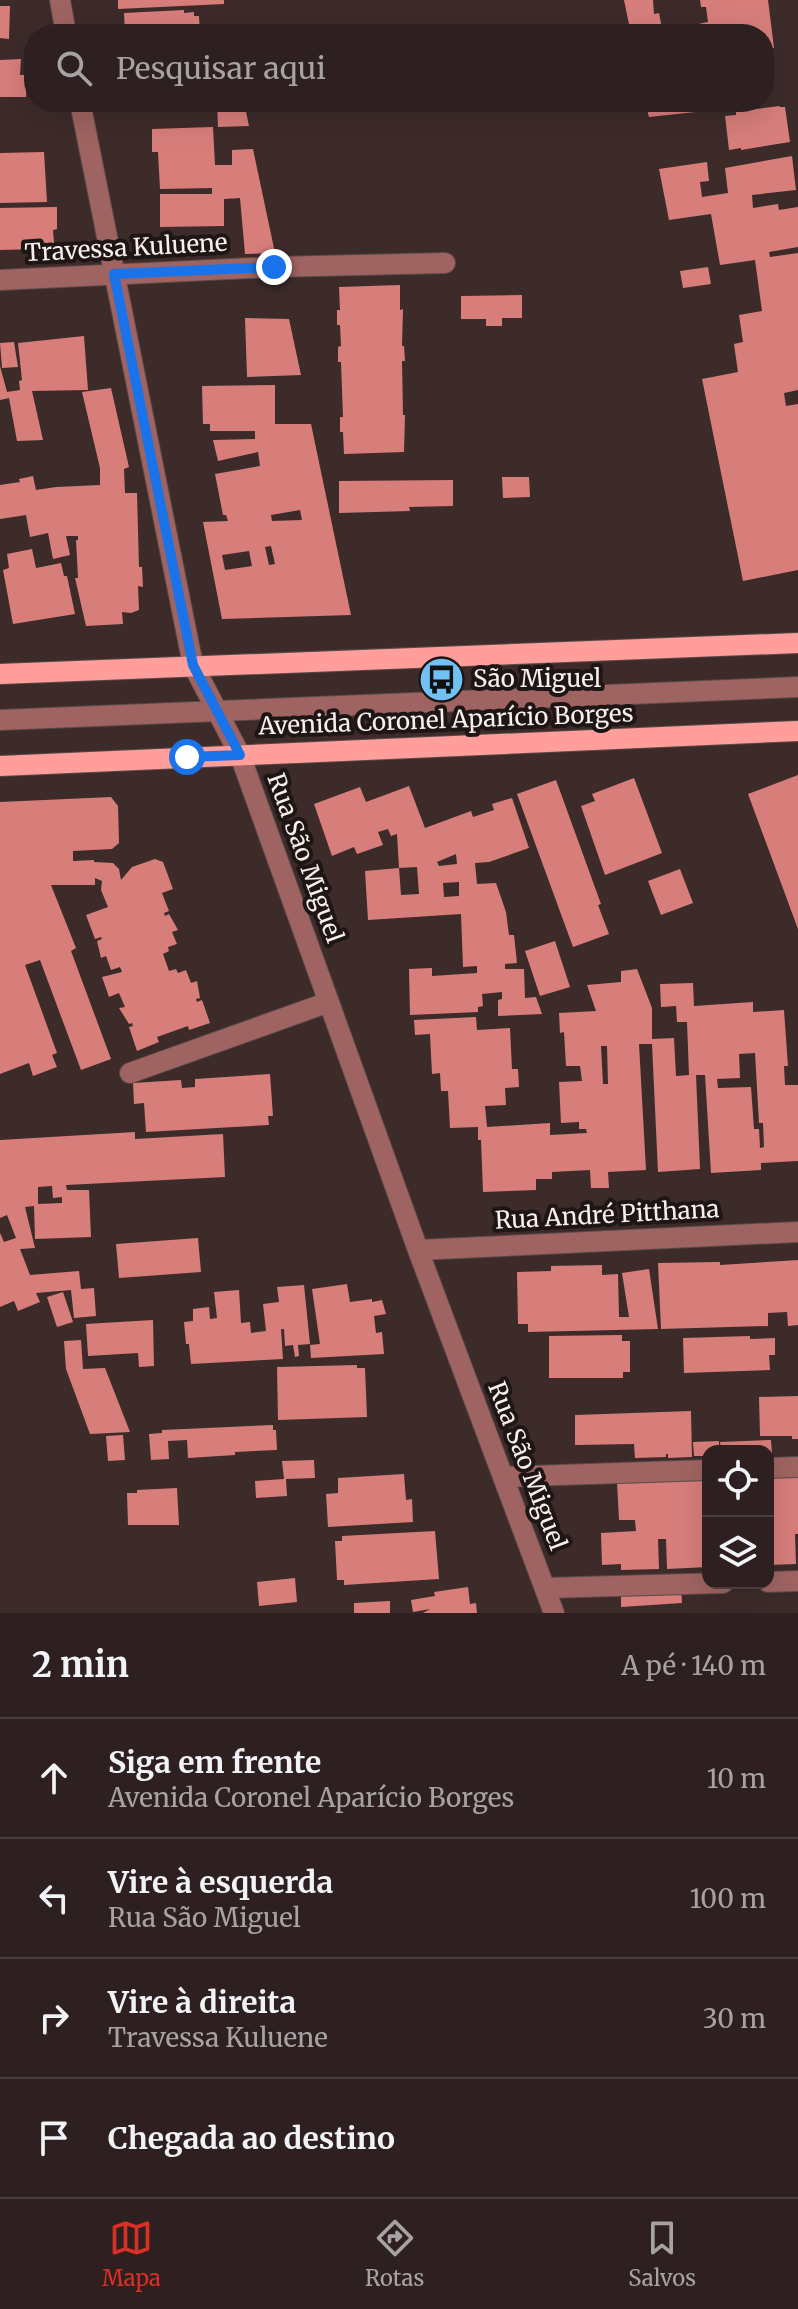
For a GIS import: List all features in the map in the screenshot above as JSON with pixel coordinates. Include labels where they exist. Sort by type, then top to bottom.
[{"type":"main road","points":[[0,674],[798,643]]},
{"type":"main road","name":"Avenida Coronel Aparício Borges","points":[[0,766],[798,731]]},
{"type":"street","points":[[60,0],[64,24]]},
{"type":"street","name":"Rua São Miguel","points":[[82,112],[193,665],[240,755],[418,1250],[554,1613]]},
{"type":"street","name":"Travessa Kuluene","points":[[0,280],[274,267],[445,263]]},
{"type":"street","points":[[0,720],[798,687]]},
{"type":"street","points":[[130,1073],[329,1002]]},
{"type":"street","name":"Rua André Pitthana","points":[[418,1250],[798,1232]]},
{"type":"street","points":[[774,1468],[798,1467]]},
{"type":"street","points":[[503,1477],[702,1470]]},
{"type":"street","points":[[774,1582],[798,1581]]},
{"type":"street","points":[[545,1588],[702,1584]]},
{"type":"building","points":[[118,0],[224,0],[224,4],[118,9]]},
{"type":"building","points":[[624,0],[653,0],[654,14],[659,13],[661,24],[629,24]]},
{"type":"building","points":[[700,0],[768,0],[771,24],[699,24],[708,22],[706,7],[701,7]]},
{"type":"building","points":[[0,6],[10,6],[9,39],[0,38]]},
{"type":"building","points":[[184,10],[184,13],[194,12],[194,16],[199,16],[199,24],[125,24],[124,13]]},
{"type":"building","points":[[21,59],[24,97],[0,97],[0,60]]},
{"type":"building","points":[[774,107],[785,107],[790,142],[729,150],[725,116],[736,115],[736,112],[774,112]]},
{"type":"building","points":[[217,112],[246,112],[249,126],[218,127]]},
{"type":"building","points":[[648,112],[696,112],[649,117]]},
{"type":"building","points":[[213,127],[215,165],[232,165],[232,150],[253,149],[275,253],[245,254],[240,198],[224,199],[224,226],[160,227],[160,194],[212,194],[212,188],[160,189],[158,152],[152,152],[152,129]]},
{"type":"building","points":[[44,152],[47,202],[0,203],[0,153]]},
{"type":"building","points":[[792,156],[796,190],[752,195],[753,208],[778,204],[779,210],[798,207],[798,247],[769,252],[770,257],[798,253],[798,390],[784,393],[786,406],[798,404],[798,570],[743,581],[702,379],[738,372],[734,344],[743,342],[739,315],[762,311],[755,260],[720,265],[711,214],[669,220],[659,169],[707,162],[709,181],[700,182],[702,197],[728,193],[725,168]]},
{"type":"building","points":[[57,207],[54,243],[40,243],[40,249],[0,250],[0,208]]},
{"type":"building","points":[[708,267],[711,284],[683,288],[680,271]]},
{"type":"building","points":[[400,285],[405,361],[402,361],[404,452],[344,454],[343,432],[340,432],[340,417],[343,417],[341,362],[338,362],[338,347],[341,346],[340,325],[337,325],[339,287]]},
{"type":"building","points":[[522,295],[522,318],[502,318],[502,326],[486,326],[486,319],[461,319],[461,296]]},
{"type":"building","points":[[245,318],[289,319],[301,375],[247,377]]},
{"type":"building","points":[[84,336],[88,390],[32,391],[43,440],[17,441],[9,398],[0,400],[0,366],[7,392],[20,390],[19,381],[22,380],[18,343]]},
{"type":"building","points":[[14,342],[18,367],[2,368],[0,343]]},
{"type":"building","points":[[275,385],[275,424],[311,424],[351,615],[222,619],[203,522],[228,521],[223,515],[215,474],[260,466],[258,452],[218,461],[213,440],[255,439],[255,431],[210,431],[210,424],[203,424],[202,386]],"holes":[[[300,510],[302,520],[272,521],[271,515]],[[271,546],[275,564],[269,565],[265,547]],[[249,551],[252,566],[225,570],[222,555]]]},
{"type":"building","points":[[111,388],[129,467],[124,469],[125,493],[137,493],[139,567],[142,567],[143,587],[138,586],[139,610],[122,612],[123,624],[86,626],[75,578],[78,578],[78,536],[66,536],[70,555],[53,559],[48,533],[30,537],[26,515],[0,519],[0,485],[33,476],[36,490],[100,485],[100,468],[82,392]]},
{"type":"building","points":[[502,477],[529,477],[530,497],[503,498]]},
{"type":"building","points":[[453,480],[453,506],[339,513],[339,481]]},
{"type":"building","points":[[32,549],[36,568],[61,563],[75,614],[13,624],[3,570],[9,568],[7,554]]},
{"type":"building","points":[[798,775],[798,929],[748,794]]},
{"type":"building","points":[[634,778],[662,853],[605,875],[581,806],[595,801],[592,794]]},
{"type":"building","points":[[556,780],[609,934],[573,947],[517,794]]},
{"type":"building","points":[[409,786],[425,828],[471,811],[473,817],[494,810],[492,804],[512,798],[529,848],[489,862],[475,863],[477,884],[496,883],[506,912],[509,935],[514,935],[517,963],[505,964],[505,969],[524,969],[525,998],[536,997],[542,1014],[498,1016],[498,1000],[502,999],[502,992],[482,994],[483,1006],[478,1007],[478,1012],[410,1015],[409,969],[432,968],[432,976],[477,973],[477,966],[463,967],[461,914],[368,920],[365,871],[399,868],[397,834],[391,836],[388,829],[378,832],[383,845],[357,854],[354,847],[332,856],[314,804],[360,787],[366,802]],"holes":[[[456,854],[457,864],[439,866],[437,862]],[[417,867],[419,894],[401,895],[399,868]],[[459,882],[459,896],[444,897],[443,883]]]},
{"type":"building","points":[[111,797],[118,806],[119,843],[112,849],[73,851],[73,861],[113,863],[119,869],[121,880],[132,867],[155,859],[163,862],[173,889],[162,893],[169,911],[164,913],[165,916],[169,914],[178,930],[172,932],[177,944],[168,947],[169,951],[163,954],[169,971],[176,969],[178,973],[186,970],[191,983],[197,981],[200,998],[196,999],[197,1002],[202,1000],[210,1023],[189,1030],[188,1026],[157,1037],[159,1042],[137,1051],[129,1027],[133,1026],[132,1023],[129,1024],[119,1008],[125,1007],[119,993],[109,997],[102,977],[122,972],[120,967],[111,970],[106,956],[101,958],[97,941],[102,939],[95,939],[86,915],[108,907],[101,890],[102,881],[95,878],[95,885],[51,885],[76,948],[71,951],[111,1059],[81,1070],[40,960],[25,965],[57,1053],[52,1055],[57,1067],[33,1076],[29,1063],[0,1074],[0,802]]},
{"type":"building","points":[[680,869],[693,903],[661,915],[648,881]]},
{"type":"building","points":[[555,941],[570,987],[540,996],[525,951]]},
{"type":"building","points":[[637,969],[652,1008],[652,1039],[674,1038],[676,1076],[689,1075],[687,1022],[677,1022],[676,1006],[661,1007],[660,984],[693,983],[694,1006],[753,1002],[753,1012],[784,1010],[788,1066],[784,1066],[785,1085],[798,1085],[798,1161],[761,1163],[761,1170],[711,1173],[705,1075],[696,1075],[700,1169],[658,1172],[652,1044],[639,1044],[646,1170],[608,1172],[609,1188],[591,1188],[590,1170],[552,1172],[552,1179],[536,1179],[536,1190],[483,1192],[478,1127],[450,1128],[448,1091],[441,1091],[440,1073],[432,1074],[430,1034],[415,1035],[414,1020],[476,1017],[477,1030],[510,1028],[512,1069],[518,1069],[519,1087],[505,1088],[506,1105],[485,1106],[487,1127],[550,1123],[550,1135],[587,1133],[586,1129],[579,1129],[579,1122],[561,1123],[559,1082],[582,1081],[580,1066],[566,1066],[564,1032],[560,1033],[559,1013],[596,1011],[587,985],[621,982],[621,971]],"holes":[[[601,1046],[607,1046],[608,1084],[603,1084]],[[755,1053],[759,1123],[763,1123],[764,1147],[760,1148],[759,1129],[754,1129],[751,1087],[718,1088],[717,1079],[740,1078],[739,1054]]]},
{"type":"building","points":[[270,1074],[273,1116],[268,1116],[269,1125],[146,1132],[144,1103],[134,1104],[133,1083],[181,1080],[182,1088],[195,1087],[195,1079]]},
{"type":"building","points":[[135,1132],[135,1139],[223,1134],[225,1177],[66,1185],[67,1190],[89,1190],[91,1237],[35,1239],[34,1206],[25,1207],[35,1248],[20,1249],[30,1275],[79,1271],[81,1289],[94,1288],[96,1316],[74,1318],[71,1290],[36,1293],[40,1302],[18,1311],[14,1301],[0,1307],[0,1233],[4,1242],[16,1238],[7,1215],[0,1218],[0,1140]],"holes":[[[52,1186],[53,1198],[62,1197],[62,1203],[38,1204],[38,1187]]]},
{"type":"building","points":[[198,1238],[201,1272],[119,1278],[116,1244]]},
{"type":"building","points":[[798,1260],[798,1325],[788,1326],[787,1312],[768,1313],[768,1326],[661,1329],[658,1263],[720,1262],[720,1265]]},
{"type":"building","points":[[602,1265],[602,1275],[618,1274],[619,1317],[629,1317],[622,1273],[649,1269],[658,1329],[528,1332],[528,1324],[518,1324],[517,1272],[551,1271],[551,1266]]},
{"type":"building","points":[[347,1284],[350,1302],[382,1300],[386,1314],[374,1316],[376,1333],[382,1332],[384,1354],[311,1358],[310,1345],[320,1344],[312,1289]]},
{"type":"building","points":[[304,1285],[310,1344],[298,1345],[299,1356],[295,1357],[293,1345],[285,1346],[284,1329],[281,1329],[283,1359],[191,1364],[184,1322],[193,1321],[193,1309],[209,1307],[210,1319],[217,1318],[214,1292],[239,1290],[241,1323],[250,1322],[251,1333],[266,1331],[263,1304],[279,1302],[277,1287]]},
{"type":"building","points":[[63,1292],[73,1322],[57,1327],[47,1297]]},
{"type":"building","points":[[153,1320],[154,1366],[139,1367],[138,1353],[88,1356],[86,1324]]},
{"type":"building","points":[[622,1335],[622,1341],[630,1341],[630,1372],[623,1372],[623,1378],[549,1378],[549,1336]]},
{"type":"building","points":[[750,1336],[750,1339],[775,1338],[775,1355],[769,1355],[770,1370],[684,1373],[683,1338]]},
{"type":"building","points":[[81,1340],[83,1369],[105,1368],[130,1432],[90,1434],[66,1369],[64,1341]]},
{"type":"building","points":[[357,1365],[357,1368],[365,1368],[367,1417],[278,1420],[277,1367]]},
{"type":"building","points":[[798,1396],[798,1439],[792,1439],[792,1436],[760,1436],[759,1397]]},
{"type":"building","points":[[691,1411],[692,1457],[668,1458],[666,1454],[666,1457],[635,1458],[634,1444],[575,1445],[575,1415]]},
{"type":"building","points":[[273,1425],[277,1450],[188,1458],[187,1440],[168,1441],[169,1459],[151,1460],[149,1434],[162,1433],[162,1430]]},
{"type":"building","points":[[123,1435],[125,1460],[108,1461],[106,1436]]},
{"type":"building","points":[[771,1440],[771,1445],[720,1445],[720,1442]]},
{"type":"building","points":[[719,1441],[719,1445],[702,1445],[702,1456],[694,1456],[693,1442]]},
{"type":"building","points":[[314,1460],[315,1478],[286,1479],[287,1496],[256,1498],[255,1481],[284,1479],[282,1461]]},
{"type":"building","points":[[404,1474],[406,1500],[412,1499],[413,1522],[328,1527],[326,1494],[338,1493],[338,1478]]},
{"type":"building","points":[[798,1475],[796,1564],[774,1565],[774,1476]]},
{"type":"building","points":[[702,1478],[702,1567],[667,1569],[666,1539],[658,1539],[659,1569],[621,1570],[621,1564],[602,1565],[601,1533],[636,1531],[635,1520],[619,1520],[617,1482]]},
{"type":"building","points":[[177,1488],[179,1525],[128,1525],[127,1493]]},
{"type":"building","points":[[435,1531],[439,1579],[344,1585],[344,1580],[337,1580],[335,1541],[342,1541],[342,1536]]},
{"type":"building","points":[[295,1578],[297,1602],[259,1606],[257,1582]]},
{"type":"building","points":[[681,1585],[682,1603],[621,1607],[621,1589]]},
{"type":"building","points":[[468,1587],[470,1604],[476,1603],[477,1613],[423,1613],[430,1609],[413,1612],[411,1600],[435,1596],[434,1592]]},
{"type":"building","points":[[390,1601],[390,1613],[354,1613],[354,1603]]},
{"type":"place","name":"São Miguel","points":[[442,679]]},
{"type":"route","points":[[187,757],[240,755],[193,665],[114,274],[274,267]]}]
